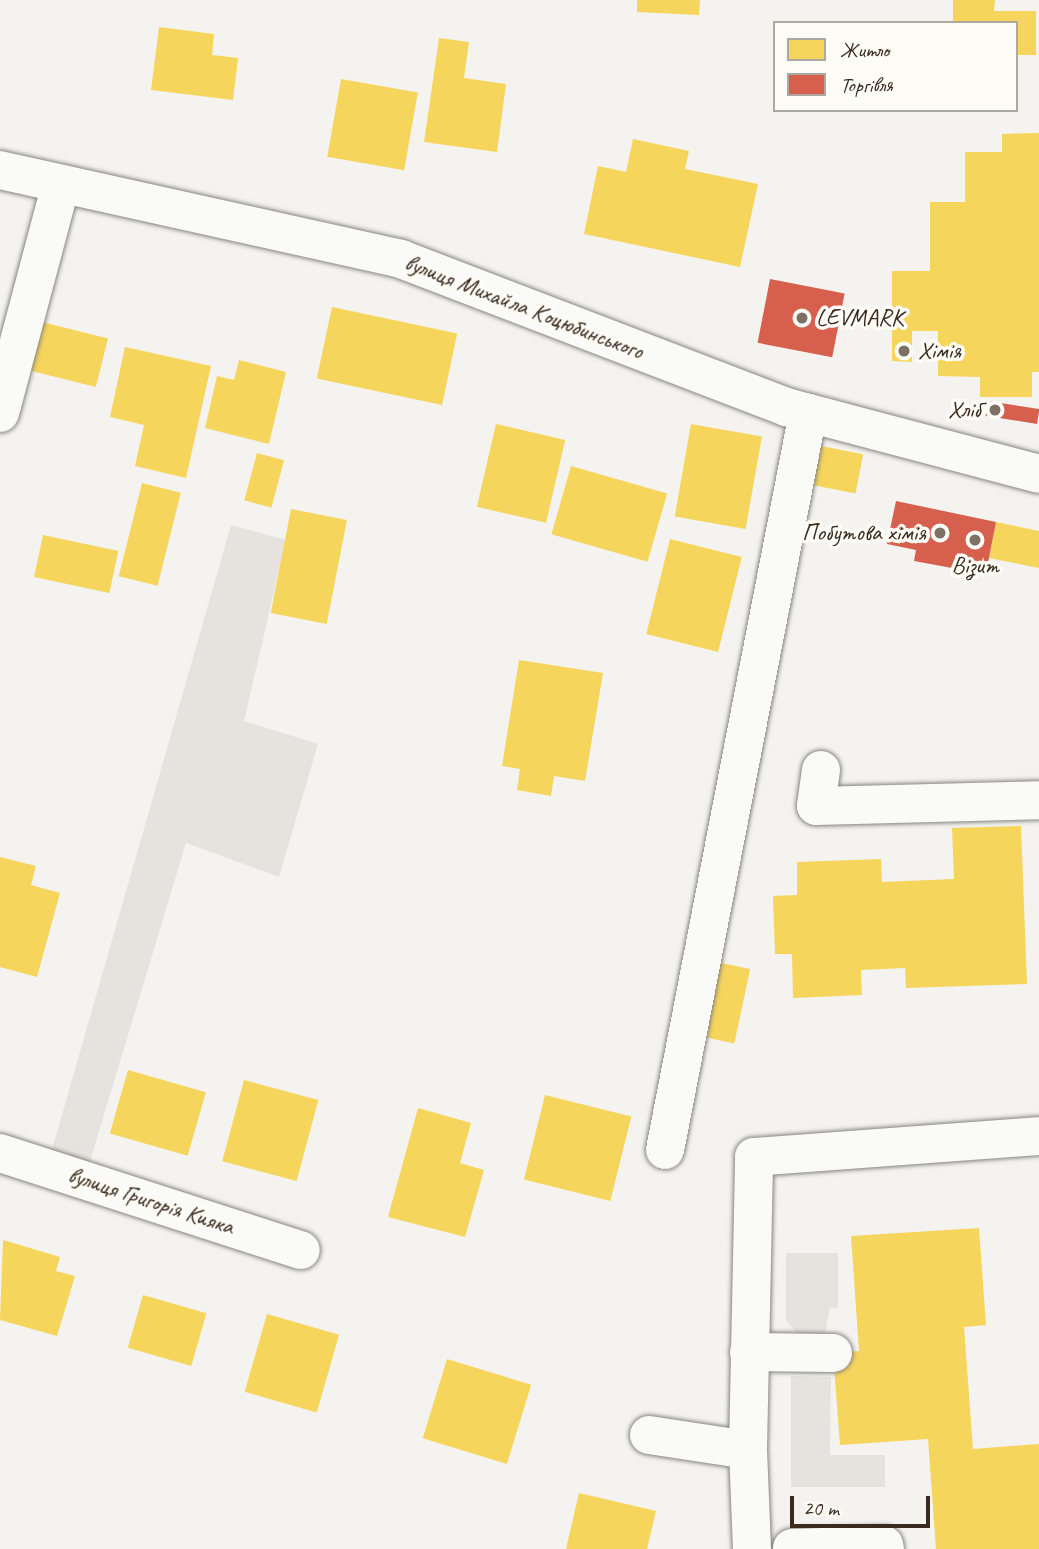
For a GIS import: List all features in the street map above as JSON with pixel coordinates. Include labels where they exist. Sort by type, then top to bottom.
[{"type":"street","name":"вулиця Михайла Коцюбинського","points":[[0,170],[401,259],[808,413],[1039,474]]},
{"type":"street","points":[[0,413],[61,184]]},
{"type":"street","points":[[665,1150],[808,413]]},
{"type":"street","points":[[821,770],[816,806],[1039,800]]},
{"type":"street","points":[[752,1549],[748,1450],[754,1157],[825,1148],[1039,1136]]},
{"type":"street","name":"вулиця Григорія Кияка","points":[[0,1153],[302,1250]]},
{"type":"street","points":[[749,1352],[833,1353]]},
{"type":"street","points":[[649,1435],[748,1450]]},
{"type":"street","points":[[781,1549],[884,1545],[885,1549]]},
{"type":"shaded area","points":[[231,525],[286,540],[244,721],[318,744],[279,877],[186,843],[84,1181],[47,1167]]},
{"type":"shaded area","points":[[786,1253],[838,1253],[838,1308],[830,1308],[824,1339],[802,1339],[786,1321]]},
{"type":"shaded area","points":[[791,1376],[831,1377],[830,1455],[885,1455],[885,1487],[791,1487]]},
{"type":"building: Житло","points":[[637,0],[700,0],[699,15],[637,12]]},
{"type":"building: Житло","points":[[953,0],[995,0],[994,11],[1036,11],[1036,55],[1018,55],[1018,21],[953,21]]},
{"type":"building: Житло","points":[[159,27],[214,34],[212,55],[238,58],[233,100],[151,90]]},
{"type":"building: Житло","points":[[439,38],[469,42],[464,78],[506,84],[497,152],[424,142]]},
{"type":"building: Житло","points":[[341,79],[418,93],[404,170],[327,157]]},
{"type":"building: Житло","points":[[1039,133],[1039,372],[1032,372],[1032,397],[980,397],[980,377],[938,376],[938,331],[912,331],[912,362],[892,361],[892,271],[930,271],[930,202],[965,202],[965,152],[1002,152],[1002,134]]},
{"type":"building: Житло","points":[[633,139],[689,151],[685,169],[758,184],[740,267],[584,234],[598,166],[626,172]]},
{"type":"building: Житло","points":[[332,307],[457,334],[442,405],[317,378]]},
{"type":"building: Житло","points":[[42,322],[108,338],[96,387],[30,371]]},
{"type":"building: Житло","points":[[125,347],[211,366],[186,478],[135,466],[144,425],[110,417]]},
{"type":"building: Житло","points":[[239,360],[286,372],[269,444],[205,428],[217,376],[234,380]]},
{"type":"building: Житло","points":[[496,424],[565,440],[546,523],[477,507]]},
{"type":"building: Житло","points":[[691,424],[762,437],[746,529],[675,517]]},
{"type":"building: Житло","points":[[816,445],[863,454],[855,493],[808,484]]},
{"type":"building: Житло","points":[[257,453],[284,460],[271,508],[244,500]]},
{"type":"building: Житло","points":[[571,466],[667,494],[648,562],[551,534]]},
{"type":"building: Житло","points":[[142,483],[181,493],[158,586],[119,576]]},
{"type":"building: Житло","points":[[291,509],[347,520],[327,624],[271,613]]},
{"type":"building: Житло","points":[[996,522],[1039,531],[1039,568],[989,558]]},
{"type":"building: Житло","points":[[43,535],[118,551],[109,593],[34,577]]},
{"type":"building: Житло","points":[[670,539],[742,557],[718,652],[646,634]]},
{"type":"building: Житло","points":[[519,660],[603,673],[585,781],[554,776],[551,796],[517,790],[520,769],[502,766]]},
{"type":"building: Житло","points":[[1021,826],[1027,984],[906,988],[905,968],[861,970],[862,995],[793,998],[792,954],[775,954],[773,896],[797,895],[797,862],[881,859],[882,882],[954,879],[952,828]]},
{"type":"building: Житло","points":[[0,857],[36,866],[31,885],[60,893],[37,977],[0,967]]},
{"type":"building: Житло","points":[[712,961],[750,969],[734,1043],[696,1035]]},
{"type":"building: Житло","points":[[128,1070],[206,1092],[188,1156],[110,1133]]},
{"type":"building: Житло","points":[[244,1080],[318,1100],[297,1181],[222,1161]]},
{"type":"building: Житло","points":[[545,1095],[631,1117],[610,1201],[524,1179]]},
{"type":"building: Житло","points":[[418,1108],[471,1123],[460,1163],[484,1170],[465,1237],[388,1217]]},
{"type":"building: Житло","points":[[979,1228],[986,1325],[964,1327],[973,1449],[1039,1444],[1039,1549],[936,1549],[928,1439],[840,1445],[833,1353],[859,1351],[851,1236]]},
{"type":"building: Житло","points":[[3,1240],[60,1257],[56,1271],[75,1276],[57,1336],[0,1320]]},
{"type":"building: Житло","points":[[143,1295],[206,1313],[191,1366],[128,1348]]},
{"type":"building: Житло","points":[[267,1314],[339,1335],[317,1413],[245,1392]]},
{"type":"building: Житло","points":[[447,1359],[531,1385],[507,1464],[423,1438]]},
{"type":"building: Житло","points":[[579,1493],[656,1511],[647,1549],[566,1549]]},
{"type":"building: Торгівля","name":"LEVMARK","points":[[770,279],[845,294],[832,357],[758,343]]},
{"type":"building: Торгівля","points":[[988,401],[1039,409],[1037,424],[986,416]]},
{"type":"building: Торгівля","points":[[896,501],[996,522],[987,568],[954,562],[952,568],[914,561],[916,550],[887,544]]},
{"type":"place","name":"LEVMARK","points":[[802,318]]},
{"type":"place","name":"Хімія","points":[[904,351]]},
{"type":"place","name":"Хліб","points":[[995,410]]},
{"type":"place","name":"Побутова хімія","points":[[940,533]]},
{"type":"place","name":"Візит","points":[[975,540]]}]
